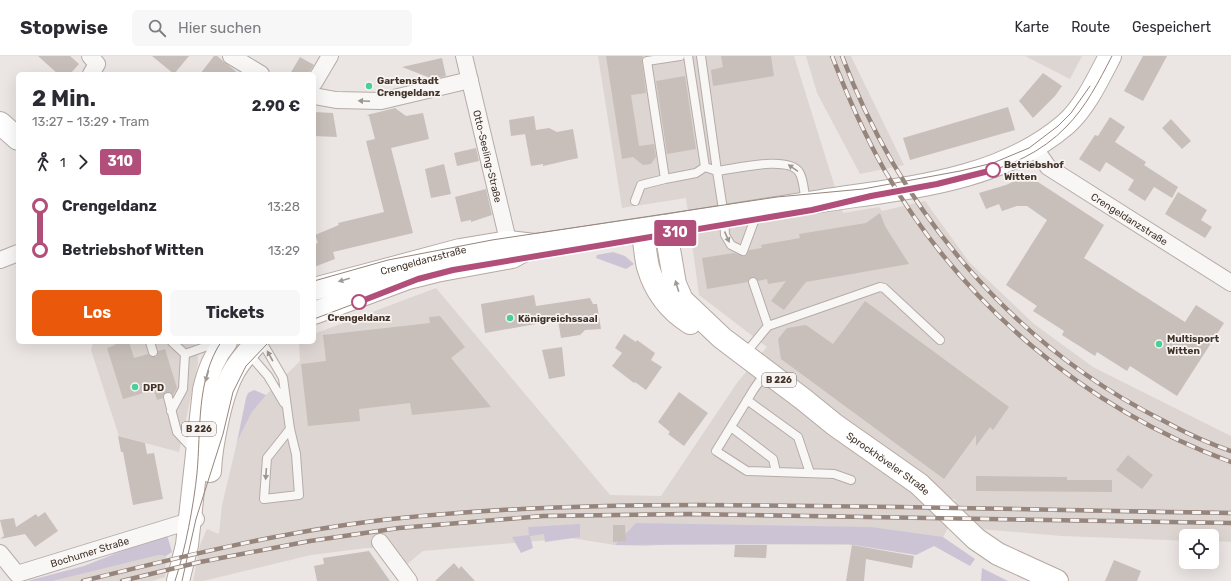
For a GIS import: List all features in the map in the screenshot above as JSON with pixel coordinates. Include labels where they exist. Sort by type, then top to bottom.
[{"type":"main road","name":"Crengeldanzstraße","points":[[316,312],[406,271],[460,250],[510,249],[642,230],[942,181],[995,166],[1034,147],[1067,123],[1089,94],[1110,56]]},
{"type":"main road","points":[[0,123],[16,137]]},
{"type":"main road","name":"Sprockhöveler Straße","points":[[665,226],[676,284],[682,300],[722,338],[767,371],[835,425],[919,484],[976,539],[998,554],[1057,581]]},
{"type":"main road","name":"Sprockhöveler Straße","points":[[642,230],[648,266],[658,293],[665,303],[679,316],[695,326],[722,338]]},
{"type":"main road","name":"Crengeldanzstraße","points":[[316,289],[406,271]]},
{"type":"main road","name":"B 226","points":[[178,581],[187,545],[192,534],[192,520],[208,478],[200,420],[208,372],[218,351],[224,344]]},
{"type":"main road","name":"B 226","points":[[204,455],[229,381],[250,345]]},
{"type":"street","points":[[90,56],[97,64],[92,72]]},
{"type":"street","points":[[231,56],[258,72]]},
{"type":"street","points":[[316,80],[330,56]]},
{"type":"street","name":"Otto-Seeling-Straße","points":[[464,56],[510,249]]},
{"type":"street","points":[[316,96],[336,100],[381,101],[470,80]]},
{"type":"street","name":"Crengeldanzstraße","points":[[1034,147],[1048,167],[1231,283]]},
{"type":"street","points":[[0,260],[16,255]]},
{"type":"street","name":"Bochumer Straße","points":[[0,553],[17,574],[192,520]]},
{"type":"street","points":[[380,542],[409,581]]},
{"type":"lane","points":[[665,179],[647,62],[680,56]]},
{"type":"lane","points":[[688,56],[705,167]]},
{"type":"lane","points":[[700,56],[724,216],[725,235],[731,245],[743,251],[758,210]]},
{"type":"lane","points":[[705,167],[717,171],[776,163],[791,165],[799,172],[806,203]]},
{"type":"lane","points":[[635,201],[641,185],[696,173],[705,167]]},
{"type":"lane","points":[[753,282],[768,326]]},
{"type":"lane","points":[[745,355],[768,326],[880,287],[884,288],[940,340]]},
{"type":"lane","points":[[151,344],[153,352]]},
{"type":"lane","points":[[174,344],[185,354]]},
{"type":"lane","points":[[185,354],[214,344]]},
{"type":"lane","points":[[250,345],[287,409]]},
{"type":"lane","points":[[250,345],[283,378],[290,429],[296,454],[299,495],[264,499],[267,458],[290,429]]},
{"type":"lane","points":[[171,411],[183,389],[185,354]]},
{"type":"lane","points":[[767,371],[747,400],[716,451],[747,472],[834,474],[851,480]]},
{"type":"lane","points":[[168,397],[177,432],[204,455]]},
{"type":"lane","points":[[747,400],[798,437],[810,473]]},
{"type":"lane","points":[[731,426],[773,459],[776,472]]},
{"type":"shaded area","points":[[598,56],[794,56],[843,213],[879,207],[882,211],[925,201],[969,262],[1034,324],[1093,367],[1231,436],[1231,542],[1219,541],[1219,529],[1179,529],[1179,541],[1062,536],[980,529],[954,501],[956,499],[928,501],[950,524],[943,537],[934,546],[690,543],[643,546],[615,545],[571,538],[423,551],[406,565],[377,548],[366,548],[311,555],[203,581],[193,581],[200,545],[207,529],[219,534],[222,505],[237,442],[252,412],[262,399],[300,361],[299,344],[316,344],[316,333],[436,288],[610,495],[661,496],[737,383],[767,347],[699,295],[686,198],[622,208]]},
{"type":"shaded area","points":[[806,56],[851,56],[904,165],[860,174],[817,93]]},
{"type":"shaded area","points":[[1025,56],[1082,56],[1070,79]]},
{"type":"shaded area","points":[[613,252],[625,256],[634,264],[626,269],[596,258],[597,255]]},
{"type":"shaded area","points":[[92,344],[195,344],[197,349],[198,363],[179,452],[119,436],[91,350]]},
{"type":"shaded area","points":[[254,390],[266,395],[252,412],[237,442],[246,398],[248,393]]},
{"type":"shaded area","points":[[636,523],[871,527],[943,537],[975,559],[970,566],[934,546],[916,555],[848,544],[615,545]]},
{"type":"shaded area","points":[[580,524],[580,537],[545,542],[544,534],[530,536],[533,548],[521,553],[512,537],[529,535],[528,527]]},
{"type":"shaded area","points":[[162,535],[167,535],[172,552],[166,556],[159,555],[53,581],[27,581],[84,566]]},
{"type":"shaded area","points":[[159,555],[166,556],[165,577],[152,581],[53,581]]},
{"type":"shaded area","points":[[982,568],[1008,581],[981,581]]},
{"type":"building","points":[[38,56],[70,56],[79,64],[72,72],[56,72]]},
{"type":"building","points":[[152,56],[189,56],[176,72],[172,72]]},
{"type":"building","points":[[214,56],[217,56],[237,72],[202,72]]},
{"type":"building","points":[[606,56],[643,56],[642,62],[646,93],[631,95],[639,146],[654,144],[656,157],[651,164],[643,165],[633,157],[622,159]]},
{"type":"building","points":[[721,56],[771,56],[774,76],[713,86],[711,70],[723,67]]},
{"type":"building","points":[[1143,56],[1167,56],[1143,101],[1124,91]]},
{"type":"building","points":[[300,57],[314,65],[309,72],[291,72]]},
{"type":"building","points":[[442,58],[446,76],[433,79],[402,67]]},
{"type":"building","points":[[1043,73],[1062,86],[1055,96],[1033,118],[1019,101]]},
{"type":"building","points":[[685,76],[696,149],[667,154],[656,81]]},
{"type":"building","points":[[1008,107],[1015,130],[910,160],[903,138]]},
{"type":"building","points":[[395,108],[406,116],[423,113],[429,139],[391,148],[413,233],[333,252],[335,259],[316,266],[316,244],[318,243],[316,235],[339,225],[338,223],[384,212],[366,141],[375,139],[369,116],[367,115]]},
{"type":"building","points":[[316,112],[333,113],[337,137],[316,136]]},
{"type":"building","points":[[534,116],[536,130],[549,128],[557,132],[573,129],[578,158],[543,166],[543,164],[531,166],[525,134],[511,136],[509,120]]},
{"type":"building","points":[[1110,117],[1125,127],[1115,142],[1146,162],[1144,165],[1178,187],[1172,198],[1154,187],[1145,201],[1128,190],[1134,180],[1106,162],[1100,172],[1079,159],[1095,135],[1098,136]]},
{"type":"building","points":[[1171,119],[1191,141],[1182,149],[1162,128]]},
{"type":"building","points":[[476,148],[479,161],[457,166],[454,153]]},
{"type":"building","points":[[444,164],[451,194],[431,198],[425,169]]},
{"type":"building","points":[[1019,179],[1038,182],[1104,225],[1084,258],[1185,322],[1196,305],[1224,323],[1177,396],[1130,366],[1127,371],[1097,352],[1095,356],[1062,335],[1064,331],[1033,311],[1037,306],[1006,285],[1047,220],[1027,206],[1017,206],[1002,211],[999,204],[986,209],[979,193],[1006,185]]},
{"type":"building","points":[[486,189],[492,215],[471,222],[471,220],[461,222],[455,197]]},
{"type":"building","points":[[1178,192],[1207,210],[1201,220],[1212,227],[1205,238],[1165,214]]},
{"type":"building","points":[[880,213],[885,226],[909,264],[806,282],[784,310],[771,301],[786,281],[768,284],[767,279],[758,281],[756,278],[752,277],[748,282],[707,289],[702,258],[734,253],[744,256],[749,250],[762,248],[761,245],[800,238],[799,234],[866,223]]},
{"type":"building","points":[[534,295],[536,306],[590,298],[593,304],[597,304],[601,329],[585,330],[580,335],[561,338],[558,320],[485,333],[481,304]]},
{"type":"building","points":[[865,301],[1009,407],[993,430],[990,427],[976,446],[976,435],[944,479],[781,359],[778,339],[787,328],[806,325],[833,344]]},
{"type":"building","points":[[440,316],[465,347],[451,358],[491,407],[412,415],[410,403],[359,409],[360,421],[308,426],[301,364],[326,361],[323,335],[430,323],[429,317]]},
{"type":"building","points":[[624,334],[636,342],[637,340],[655,353],[651,360],[662,367],[646,390],[635,382],[634,383],[612,366],[622,353],[615,348]]},
{"type":"building","points":[[130,344],[134,358],[148,354],[151,357],[155,357],[158,351],[165,349],[177,388],[173,395],[166,392],[163,398],[157,400],[154,390],[123,399],[107,348],[115,345]]},
{"type":"building","points":[[562,347],[565,376],[549,379],[542,350]]},
{"type":"building","points":[[679,392],[708,413],[684,446],[668,434],[670,432],[658,422]]},
{"type":"building","points":[[118,436],[145,443],[147,454],[154,453],[163,499],[133,505],[123,452],[121,452]]},
{"type":"building","points":[[1128,455],[1153,475],[1142,489],[1116,470]]},
{"type":"building","points":[[976,476],[1067,477],[1067,480],[1112,480],[1112,492],[976,491]]},
{"type":"building","points":[[45,512],[58,531],[35,547],[25,534],[0,539],[4,536],[0,520],[14,518],[16,527],[36,514],[38,517]]},
{"type":"building","points":[[613,525],[625,525],[626,541],[613,542]]},
{"type":"building","points":[[735,545],[767,545],[766,558],[734,557]]},
{"type":"building","points":[[852,545],[914,556],[912,568],[866,559],[864,581],[846,581]]},
{"type":"building","points":[[369,551],[390,581],[317,581],[314,566],[324,564],[323,558]]},
{"type":"building","points":[[1114,560],[1141,571],[1137,581],[1105,581]]},
{"type":"building","points":[[454,563],[459,569],[461,566],[475,581],[435,581]]},
{"type":"tram line","points":[[316,318],[433,274],[812,210],[871,196],[949,182],[1000,168],[1024,157],[1046,144],[1066,127],[1086,102],[1112,56]]},
{"type":"tram line","points":[[316,280],[388,260],[492,240],[777,197],[863,189],[960,171],[993,163],[1029,148],[1058,126],[1071,113],[1090,86]]},
{"type":"tram line","name":"310","points":[[359,302],[433,274],[690,230],[776,217],[871,196],[937,184],[993,170]]},
{"type":"tram line","points":[[175,581],[186,542],[194,499],[203,389],[207,372],[220,344]]},
{"type":"tram line","points":[[182,581],[196,519],[223,434],[233,392],[246,366],[267,344]]},
{"type":"railway","points":[[832,56],[856,114],[885,171],[916,220],[951,265],[990,308],[1032,346],[1078,382],[1127,413],[1178,440],[1231,462]]},
{"type":"railway","points":[[842,56],[867,113],[896,168],[930,220],[968,268],[1011,313],[1057,353],[1108,389],[1179,429],[1204,441],[1231,451]]},
{"type":"railway","points":[[83,581],[281,536],[361,523],[452,513],[659,505],[917,507],[1231,513]]},
{"type":"railway","points":[[122,581],[200,562],[310,541],[399,528],[543,516],[688,514],[1231,523]]},
{"type":"place","name":"Gartenstadt Crengeldanz","points":[[369,86]]},
{"type":"place","name":"Betriebshof Witten","points":[[993,170]]},
{"type":"place","name":"Crengeldanz","points":[[359,302]]},
{"type":"place","name":"Königreichssaal","points":[[510,318]]},
{"type":"place","name":"Multisport Witten","points":[[1159,344]]},
{"type":"place","name":"DPD","points":[[135,387]]}]
